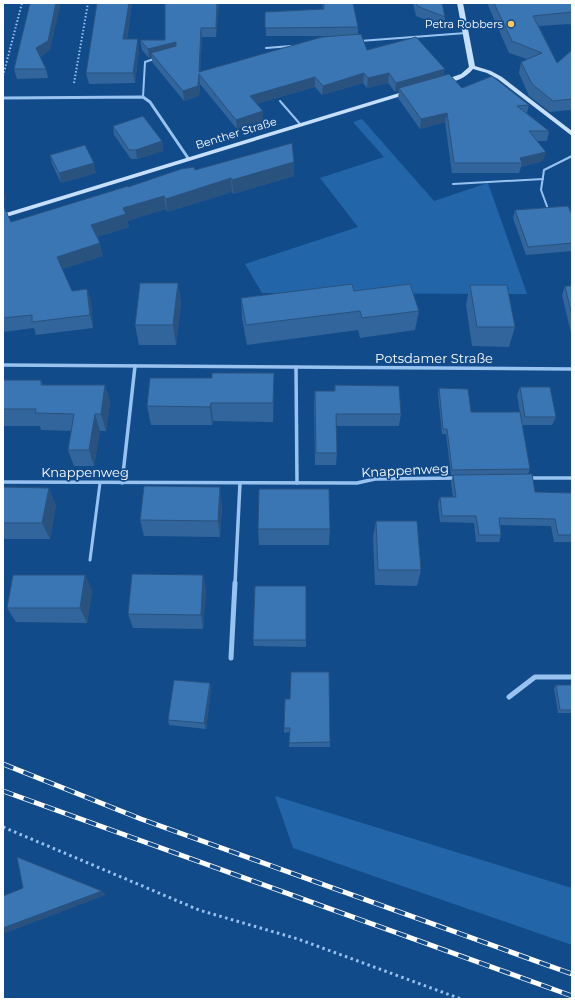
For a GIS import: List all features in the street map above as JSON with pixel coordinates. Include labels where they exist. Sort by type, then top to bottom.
[{"type":"street","points":[[436,84],[458,77],[468,72],[472,67],[460,3]]},
{"type":"street","points":[[472,67],[489,72],[500,78],[572,134]]},
{"type":"street","name":"Benther Straße","points":[[3,216],[188,158],[414,90]]},
{"type":"street","points":[[3,98],[143,97],[150,102],[188,158]]},
{"type":"street","name":"Potsdamer Straße","points":[[3,366],[572,369]]},
{"type":"street","points":[[122,483],[135,366]]},
{"type":"street","points":[[296,367],[297,483]]},
{"type":"street","name":"Knappenweg","points":[[3,482],[357,483],[375,479],[464,478]]},
{"type":"street","points":[[526,478],[572,478]]},
{"type":"street","points":[[231,658],[240,483]]},
{"type":"street","points":[[509,697],[536,677],[572,678]]},
{"type":"lane","points":[[358,41],[466,33]]},
{"type":"lane","points":[[266,48],[297,46]]},
{"type":"lane","points":[[143,97],[146,62],[161,57]]},
{"type":"lane","points":[[280,101],[300,124]]},
{"type":"lane","points":[[548,209],[542,190],[544,170],[572,156]]},
{"type":"lane","points":[[453,184],[543,179]]},
{"type":"lane","points":[[90,560],[100,483]]},
{"type":"path","points":[[3,76],[22,3]]},
{"type":"path","points":[[72,97],[88,3]]},
{"type":"path","points":[[3,827],[199,910],[298,939],[461,999]]},
{"type":"shaded area","points":[[362,119],[434,201],[488,183],[527,294],[262,293],[245,264],[358,227],[320,178],[384,157],[353,122]]},
{"type":"shaded area","points":[[275,796],[572,888],[572,945],[293,848]]},
{"type":"building","points":[[30,3],[56,3],[48,41],[36,48],[46,69],[14,69]]},
{"type":"building","points":[[97,3],[129,3],[123,39],[138,39],[133,73],[86,73]]},
{"type":"building","points":[[165,3],[217,3],[216,28],[201,28],[199,72],[322,37],[361,34],[367,50],[416,37],[445,69],[396,83],[389,73],[368,78],[364,73],[323,86],[315,77],[250,96],[263,111],[236,120],[199,74],[198,86],[183,91],[151,53],[176,46],[176,42],[148,49],[140,40],[165,40]]},
{"type":"building","points":[[324,3],[353,3],[358,27],[265,28],[265,12],[324,9]]},
{"type":"building","points":[[416,3],[442,3],[445,17],[417,6]]},
{"type":"building","points":[[494,3],[572,3],[572,12],[533,16],[557,63],[572,50],[572,99],[553,101],[532,84],[521,62],[542,53],[512,41]]},
{"type":"building","points":[[449,74],[462,88],[492,76],[529,105],[517,106],[549,131],[529,131],[546,152],[520,158],[522,163],[454,163],[447,113],[421,119],[399,88]]},
{"type":"building","points":[[143,116],[162,141],[136,150],[129,150],[113,126]]},
{"type":"building","points":[[292,143],[294,162],[232,180],[231,178],[166,199],[164,196],[123,208],[126,214],[91,225],[100,243],[57,257],[72,291],[87,289],[90,315],[32,322],[32,315],[3,318],[3,205],[11,222],[128,187],[181,169],[194,167],[195,170]]},
{"type":"building","points":[[85,145],[94,163],[59,173],[50,155]]},
{"type":"building","points":[[568,206],[572,215],[572,243],[528,247],[515,210]]},
{"type":"building","points":[[140,283],[178,283],[173,325],[135,325]]},
{"type":"building","points":[[352,284],[354,291],[410,284],[419,311],[362,318],[360,311],[246,325],[241,298]]},
{"type":"building","points":[[470,285],[507,285],[515,327],[477,327]]},
{"type":"building","points":[[565,286],[572,286],[572,316]]},
{"type":"building","points":[[212,373],[274,373],[273,403],[211,403],[210,407],[147,406],[150,378],[212,378]]},
{"type":"building","points":[[3,380],[41,380],[41,385],[105,385],[101,414],[95,414],[89,450],[68,450],[74,414],[35,413],[36,409],[3,409]]},
{"type":"building","points":[[335,385],[399,386],[401,414],[336,414],[337,453],[316,453],[315,391],[335,391]]},
{"type":"building","points":[[520,387],[550,387],[556,417],[525,417]]},
{"type":"building","points":[[439,388],[468,389],[471,412],[520,412],[530,469],[452,470],[447,429],[443,429]]},
{"type":"building","points":[[532,474],[535,492],[572,493],[572,535],[558,535],[555,519],[499,518],[501,535],[479,535],[476,516],[442,516],[440,497],[456,497],[453,475]]},
{"type":"building","points":[[144,486],[220,487],[218,521],[140,520]]},
{"type":"building","points":[[3,487],[49,488],[42,523],[3,523]]},
{"type":"building","points":[[259,489],[329,489],[330,529],[258,529]]},
{"type":"building","points":[[376,521],[417,521],[421,570],[378,570]]},
{"type":"building","points":[[132,574],[203,575],[201,615],[128,614]]},
{"type":"building","points":[[13,575],[85,575],[80,608],[7,608]]},
{"type":"building","points":[[255,586],[306,586],[306,640],[253,640]]},
{"type":"building","points":[[291,672],[329,672],[330,742],[289,743],[290,728],[284,728],[285,699],[290,699]]},
{"type":"building","points":[[174,680],[210,683],[204,723],[168,720]]},
{"type":"building","points":[[556,685],[572,685],[572,710],[560,710]]},
{"type":"building","points":[[17,857],[102,891],[3,928],[3,896],[23,888]]},
{"type":"railway","points":[[3,764],[141,819],[572,974]]},
{"type":"railway","points":[[3,791],[572,996]]},
{"type":"place","name":"Petra Robbers","points":[[511,24]]}]
